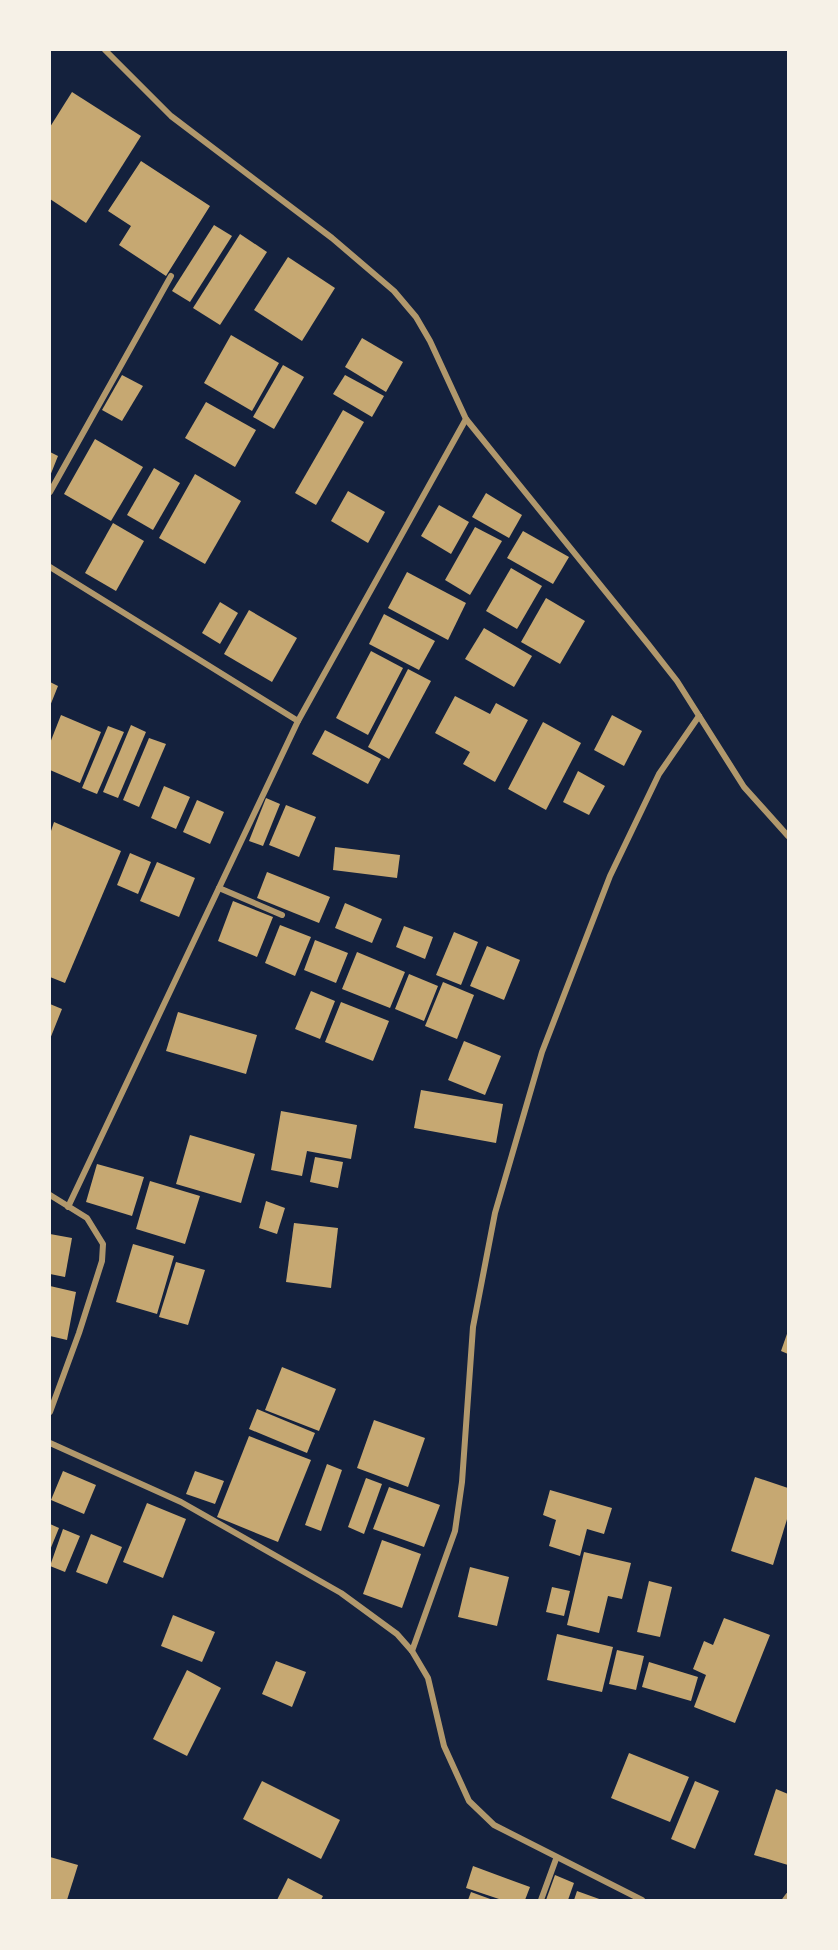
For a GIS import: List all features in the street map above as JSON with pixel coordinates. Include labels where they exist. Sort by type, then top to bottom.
[{"type":"street","points":[[105,50],[171,116],[340,245],[394,291],[416,317],[430,341],[466,419],[648,644],[699,716],[744,787],[789,836]]},
{"type":"street","points":[[50,492],[171,276]]},
{"type":"street","points":[[68,1206],[298,721],[466,419]]},
{"type":"street","points":[[50,567],[298,721]]},
{"type":"street","points":[[412,1651],[455,1531],[462,1482],[473,1327],[495,1213],[542,1052],[610,876],[659,774],[699,716]]},
{"type":"street","points":[[219,888],[282,915]]},
{"type":"street","points":[[50,1195],[87,1218],[98,1231],[103,1244],[102,1262],[79,1334],[50,1412]]},
{"type":"street","points":[[50,1443],[181,1503],[341,1593],[397,1634],[412,1651],[428,1678],[444,1746],[469,1801],[494,1825],[556,1859],[642,1900]]},
{"type":"street","points":[[541,1900],[556,1859]]},
{"type":"street","points":[[785,1900],[789,1896]]},
{"type":"building","points":[[72,92],[141,136],[86,223],[50,199],[50,127]]},
{"type":"building","points":[[141,161],[210,206],[166,276],[119,245],[131,226],[108,211]]},
{"type":"building","points":[[214,225],[232,236],[190,302],[172,291]]},
{"type":"building","points":[[240,234],[267,252],[220,325],[193,308]]},
{"type":"building","points":[[288,257],[335,288],[302,341],[254,310]]},
{"type":"building","points":[[231,335],[279,363],[252,411],[204,383]]},
{"type":"building","points":[[362,338],[403,362],[386,392],[345,367]]},
{"type":"building","points":[[283,365],[304,377],[274,429],[253,417]]},
{"type":"building","points":[[122,375],[143,386],[122,421],[102,410]]},
{"type":"building","points":[[345,375],[384,396],[372,417],[333,394]]},
{"type":"building","points":[[206,402],[256,430],[235,467],[185,438]]},
{"type":"building","points":[[343,410],[364,422],[316,505],[295,493]]},
{"type":"building","points":[[95,439],[143,467],[111,521],[64,494]]},
{"type":"building","points":[[50,452],[58,456],[50,476]]},
{"type":"building","points":[[154,468],[180,483],[153,530],[127,515]]},
{"type":"building","points":[[195,474],[241,501],[205,564],[159,538]]},
{"type":"building","points":[[348,491],[385,512],[368,543],[331,521]]},
{"type":"building","points":[[486,493],[522,515],[509,538],[472,517]]},
{"type":"building","points":[[439,505],[469,522],[451,554],[421,536]]},
{"type":"building","points":[[113,523],[144,541],[116,591],[85,573]]},
{"type":"building","points":[[475,527],[502,541],[470,595],[445,580]]},
{"type":"building","points":[[523,531],[569,557],[553,584],[507,558]]},
{"type":"building","points":[[511,568],[542,586],[517,629],[486,611]]},
{"type":"building","points":[[407,572],[466,603],[448,640],[388,608]]},
{"type":"building","points":[[546,598],[585,621],[560,664],[521,642]]},
{"type":"building","points":[[220,602],[238,613],[220,644],[202,633]]},
{"type":"building","points":[[249,610],[297,638],[272,682],[224,654]]},
{"type":"building","points":[[384,614],[435,641],[419,670],[369,644]]},
{"type":"building","points":[[484,628],[532,656],[514,687],[465,659]]},
{"type":"building","points":[[371,651],[403,668],[368,735],[336,718]]},
{"type":"building","points":[[408,669],[431,681],[389,759],[368,747]]},
{"type":"building","points":[[50,682],[58,686],[50,706]]},
{"type":"building","points":[[455,696],[490,714],[496,703],[528,720],[495,782],[463,764],[470,752],[435,733]]},
{"type":"building","points":[[61,715],[101,732],[80,783],[50,770],[50,743]]},
{"type":"building","points":[[612,715],[642,731],[624,766],[594,750]]},
{"type":"building","points":[[543,722],[581,743],[546,810],[508,789]]},
{"type":"building","points":[[131,725],[146,732],[118,798],[103,792]]},
{"type":"building","points":[[108,726],[124,732],[97,794],[82,788]]},
{"type":"building","points":[[325,730],[381,759],[368,784],[312,754]]},
{"type":"building","points":[[149,738],[166,744],[139,807],[123,800]]},
{"type":"building","points":[[578,771],[605,786],[589,815],[563,802]]},
{"type":"building","points":[[164,786],[190,797],[176,829],[151,818]]},
{"type":"building","points":[[266,798],[280,804],[263,846],[249,841]]},
{"type":"building","points":[[197,800],[224,812],[210,844],[183,832]]},
{"type":"building","points":[[286,805],[316,817],[299,857],[269,845]]},
{"type":"building","points":[[54,822],[121,851],[65,983],[50,977],[50,834]]},
{"type":"building","points":[[335,847],[400,855],[397,878],[333,870]]},
{"type":"building","points":[[130,853],[151,862],[138,894],[117,885]]},
{"type":"building","points":[[157,862],[195,878],[179,917],[140,901]]},
{"type":"building","points":[[267,872],[330,897],[319,923],[257,898]]},
{"type":"building","points":[[233,901],[273,917],[257,957],[218,941]]},
{"type":"building","points":[[345,903],[382,919],[372,943],[335,928]]},
{"type":"building","points":[[280,925],[311,937],[295,976],[265,963]]},
{"type":"building","points":[[404,926],[433,937],[425,959],[396,947]]},
{"type":"building","points":[[454,932],[478,942],[461,985],[436,975]]},
{"type":"building","points":[[315,940],[348,953],[336,983],[304,970]]},
{"type":"building","points":[[487,946],[520,960],[504,1000],[470,986]]},
{"type":"building","points":[[357,952],[405,972],[390,1008],[342,989]]},
{"type":"building","points":[[409,974],[438,986],[424,1021],[395,1009]]},
{"type":"building","points":[[443,982],[474,995],[457,1039],[425,1026]]},
{"type":"building","points":[[311,991],[335,1001],[320,1039],[295,1029]]},
{"type":"building","points":[[341,1002],[389,1021],[373,1061],[325,1042]]},
{"type":"building","points":[[50,1004],[62,1009],[50,1039]]},
{"type":"building","points":[[178,1012],[257,1035],[246,1074],[166,1051]]},
{"type":"building","points":[[464,1041],[501,1056],[485,1095],[448,1080]]},
{"type":"building","points":[[421,1090],[503,1104],[496,1143],[414,1128]]},
{"type":"building","points":[[281,1111],[357,1125],[351,1159],[307,1151],[302,1176],[271,1170]]},
{"type":"building","points":[[190,1135],[255,1154],[241,1203],[176,1184]]},
{"type":"building","points":[[315,1157],[343,1162],[338,1188],[310,1182]]},
{"type":"building","points":[[97,1164],[144,1177],[132,1216],[86,1202]]},
{"type":"building","points":[[150,1181],[200,1196],[185,1244],[136,1229]]},
{"type":"building","points":[[266,1201],[285,1208],[277,1234],[259,1228]]},
{"type":"building","points":[[294,1223],[338,1228],[331,1288],[286,1282]]},
{"type":"building","points":[[50,1234],[72,1238],[65,1277],[50,1274]]},
{"type":"building","points":[[133,1244],[174,1256],[157,1314],[116,1302]]},
{"type":"building","points":[[176,1262],[205,1270],[188,1325],[159,1317]]},
{"type":"building","points":[[50,1286],[76,1292],[67,1340],[50,1336]]},
{"type":"building","points":[[788,1331],[788,1354],[781,1351]]},
{"type":"building","points":[[282,1367],[336,1389],[319,1431],[265,1410]]},
{"type":"building","points":[[257,1409],[315,1433],[307,1453],[249,1429]]},
{"type":"building","points":[[374,1420],[425,1438],[408,1487],[357,1468]]},
{"type":"building","points":[[249,1436],[311,1460],[278,1542],[217,1517]]},
{"type":"building","points":[[327,1464],[342,1470],[321,1531],[305,1525]]},
{"type":"building","points":[[63,1471],[96,1485],[84,1514],[51,1500]]},
{"type":"building","points":[[195,1471],[224,1481],[215,1504],[186,1494]]},
{"type":"building","points":[[755,1477],[788,1488],[788,1516],[773,1565],[731,1551]]},
{"type":"building","points":[[366,1478],[382,1484],[364,1534],[348,1527]]},
{"type":"building","points":[[389,1487],[440,1505],[424,1547],[373,1529]]},
{"type":"building","points":[[550,1490],[612,1508],[604,1534],[587,1529],[580,1556],[549,1546],[556,1520],[543,1515]]},
{"type":"building","points":[[147,1503],[186,1519],[163,1578],[123,1562]]},
{"type":"building","points":[[50,1524],[59,1528],[50,1550]]},
{"type":"building","points":[[63,1529],[80,1536],[65,1572],[50,1566]]},
{"type":"building","points":[[91,1534],[122,1547],[107,1584],[76,1572]]},
{"type":"building","points":[[382,1540],[421,1554],[402,1608],[363,1594]]},
{"type":"building","points":[[584,1552],[631,1563],[622,1599],[608,1596],[599,1633],[567,1625]]},
{"type":"building","points":[[470,1567],[509,1577],[497,1626],[458,1617]]},
{"type":"building","points":[[649,1581],[672,1587],[660,1637],[637,1632]]},
{"type":"building","points":[[552,1587],[570,1591],[564,1616],[546,1612]]},
{"type":"building","points":[[173,1615],[215,1632],[202,1662],[161,1646]]},
{"type":"building","points":[[724,1618],[770,1635],[735,1723],[694,1707],[706,1675],[693,1669],[704,1641],[713,1645]]},
{"type":"building","points":[[557,1634],[613,1647],[602,1692],[547,1680]]},
{"type":"building","points":[[617,1650],[644,1656],[636,1690],[609,1684]]},
{"type":"building","points":[[276,1661],[306,1672],[292,1707],[262,1694]]},
{"type":"building","points":[[649,1662],[698,1677],[691,1701],[642,1687]]},
{"type":"building","points":[[187,1670],[221,1688],[187,1756],[153,1739]]},
{"type":"building","points":[[629,1753],[689,1777],[670,1822],[611,1798]]},
{"type":"building","points":[[262,1781],[340,1820],[321,1859],[243,1819]]},
{"type":"building","points":[[695,1781],[719,1791],[695,1849],[671,1839]]},
{"type":"building","points":[[776,1789],[788,1794],[788,1865],[754,1855]]},
{"type":"building","points":[[50,1857],[78,1865],[67,1900],[50,1900]]},
{"type":"building","points":[[473,1866],[530,1887],[525,1900],[502,1900],[466,1888]]},
{"type":"building","points":[[555,1875],[574,1883],[568,1900],[546,1900]]},
{"type":"building","points":[[288,1878],[323,1896],[321,1900],[277,1900]]},
{"type":"building","points":[[577,1891],[602,1900],[574,1900]]},
{"type":"building","points":[[471,1892],[493,1900],[468,1900]]}]
